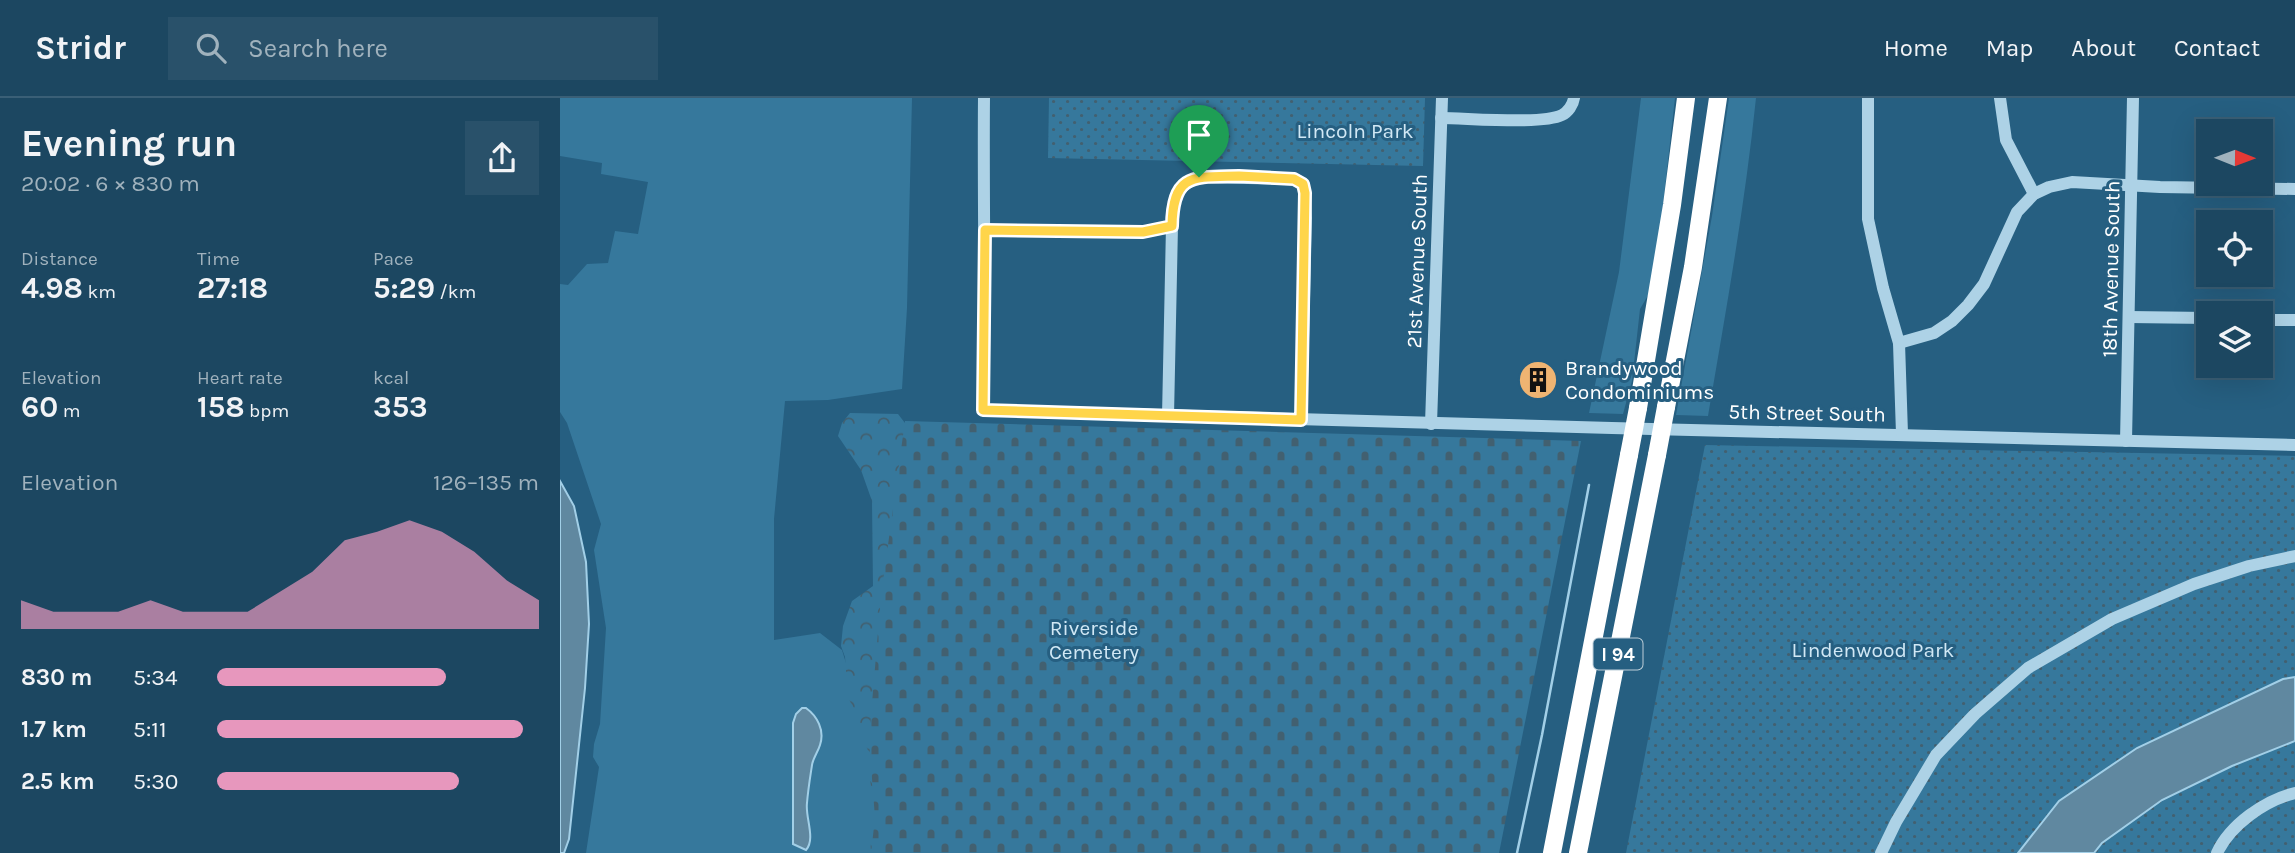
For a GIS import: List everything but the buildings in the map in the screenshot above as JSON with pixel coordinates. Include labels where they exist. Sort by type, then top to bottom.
[{"type":"highway","name":"I 94","points":[[1552,853],[1638,408],[1672,205],[1686,98]]},
{"type":"highway","name":"I 94","points":[[1578,853],[1693,267],[1718,98]]},
{"type":"street","points":[[984,98],[985,230],[1143,232],[1172,226]]},
{"type":"street","name":"21st Avenue South","points":[[1431,425],[1442,98]]},
{"type":"street","points":[[1441,118],[1545,120],[1564,115],[1573,104],[1573,98]]},
{"type":"street","points":[[1868,98],[1868,219],[1883,288],[1899,343],[1902,434]]},
{"type":"street","points":[[2000,98],[2006,140],[2034,194]]},
{"type":"street","name":"18th Avenue South","points":[[2126,441],[2133,98]]},
{"type":"street","points":[[1168,416],[1172,204],[1176,194],[1185,183],[1199,177],[1294,179],[1304,187],[1306,218],[1301,420]]},
{"type":"street","points":[[1899,343],[1934,333],[1952,321],[1968,305],[1984,284],[2017,212],[2034,194],[2049,187],[2072,182],[2295,190]]},
{"type":"street","name":"5th Street South","points":[[985,230],[983,410],[1431,425],[2295,445]]},
{"type":"street","points":[[2129,317],[2196,318]]},
{"type":"street","points":[[2273,320],[2295,320]]},
{"type":"street","points":[[1881,853],[1936,755],[1975,714],[2028,668],[2112,620],[2194,584],[2249,566],[2295,556]]},
{"type":"street","points":[[2217,853],[2232,830],[2261,808],[2295,793]]},
{"type":"green space","points":[[560,98],[912,98],[907,308],[902,389],[828,400],[785,401],[774,519],[774,640],[820,633],[842,650],[869,739],[875,818],[871,853],[586,853],[599,767],[593,757],[600,724],[606,628],[594,550],[601,524],[567,423],[560,412],[560,284],[568,285],[587,264],[608,263],[615,231],[638,234],[648,182],[601,174],[602,163],[560,156]]},
{"type":"green space","name":"Lincoln Park","points":[[1049,98],[1425,98],[1423,166],[1048,158]]},
{"type":"green space","points":[[1641,98],[1675,98],[1660,232],[1650,292],[1640,309],[1632,381],[1623,414],[1589,413],[1619,272]]},
{"type":"green space","points":[[1729,98],[1756,98],[1728,297],[1708,416],[1676,415],[1712,216]]},
{"type":"green space","points":[[850,413],[898,414],[908,427],[902,853],[870,853],[874,813],[870,754],[859,734],[860,719],[848,698],[845,657],[841,646],[843,626],[852,601],[873,586],[872,501],[861,470],[838,436],[842,423]]},
{"type":"green space","name":"Riverside Cemetery","points":[[905,421],[1581,441],[1499,853],[871,853],[875,818],[869,739],[881,596]]},
{"type":"green space","name":"Lindenwood Park","points":[[1705,445],[2295,456],[2295,677],[2283,679],[2137,748],[2059,801],[2018,853],[1626,853]]},
{"type":"green space","points":[[2295,741],[2295,853],[2094,853],[2102,843],[2162,800],[2232,766]]},
{"type":"shaded area","points":[[560,481],[574,506],[586,562],[589,624],[569,839],[564,853],[560,853]]},
{"type":"shaded area","points":[[2295,677],[2295,741],[2232,766],[2162,800],[2102,843],[2094,853],[2018,853],[2059,801],[2137,748],[2283,679]]},
{"type":"shaded area","points":[[802,708],[814,715],[821,734],[808,789],[810,840],[806,850],[793,844],[793,723]]},
{"type":"waterway","points":[[1517,853],[1589,485]]},
{"type":"place","name":"Brandywood Condominiums","points":[[1538,380]]},
{"type":"route","points":[[1199,177],[1294,179],[1303,184],[1306,218],[1301,420],[983,410],[985,230],[1143,232],[1172,226],[1172,204],[1176,194],[1185,183],[1199,177]]}]
